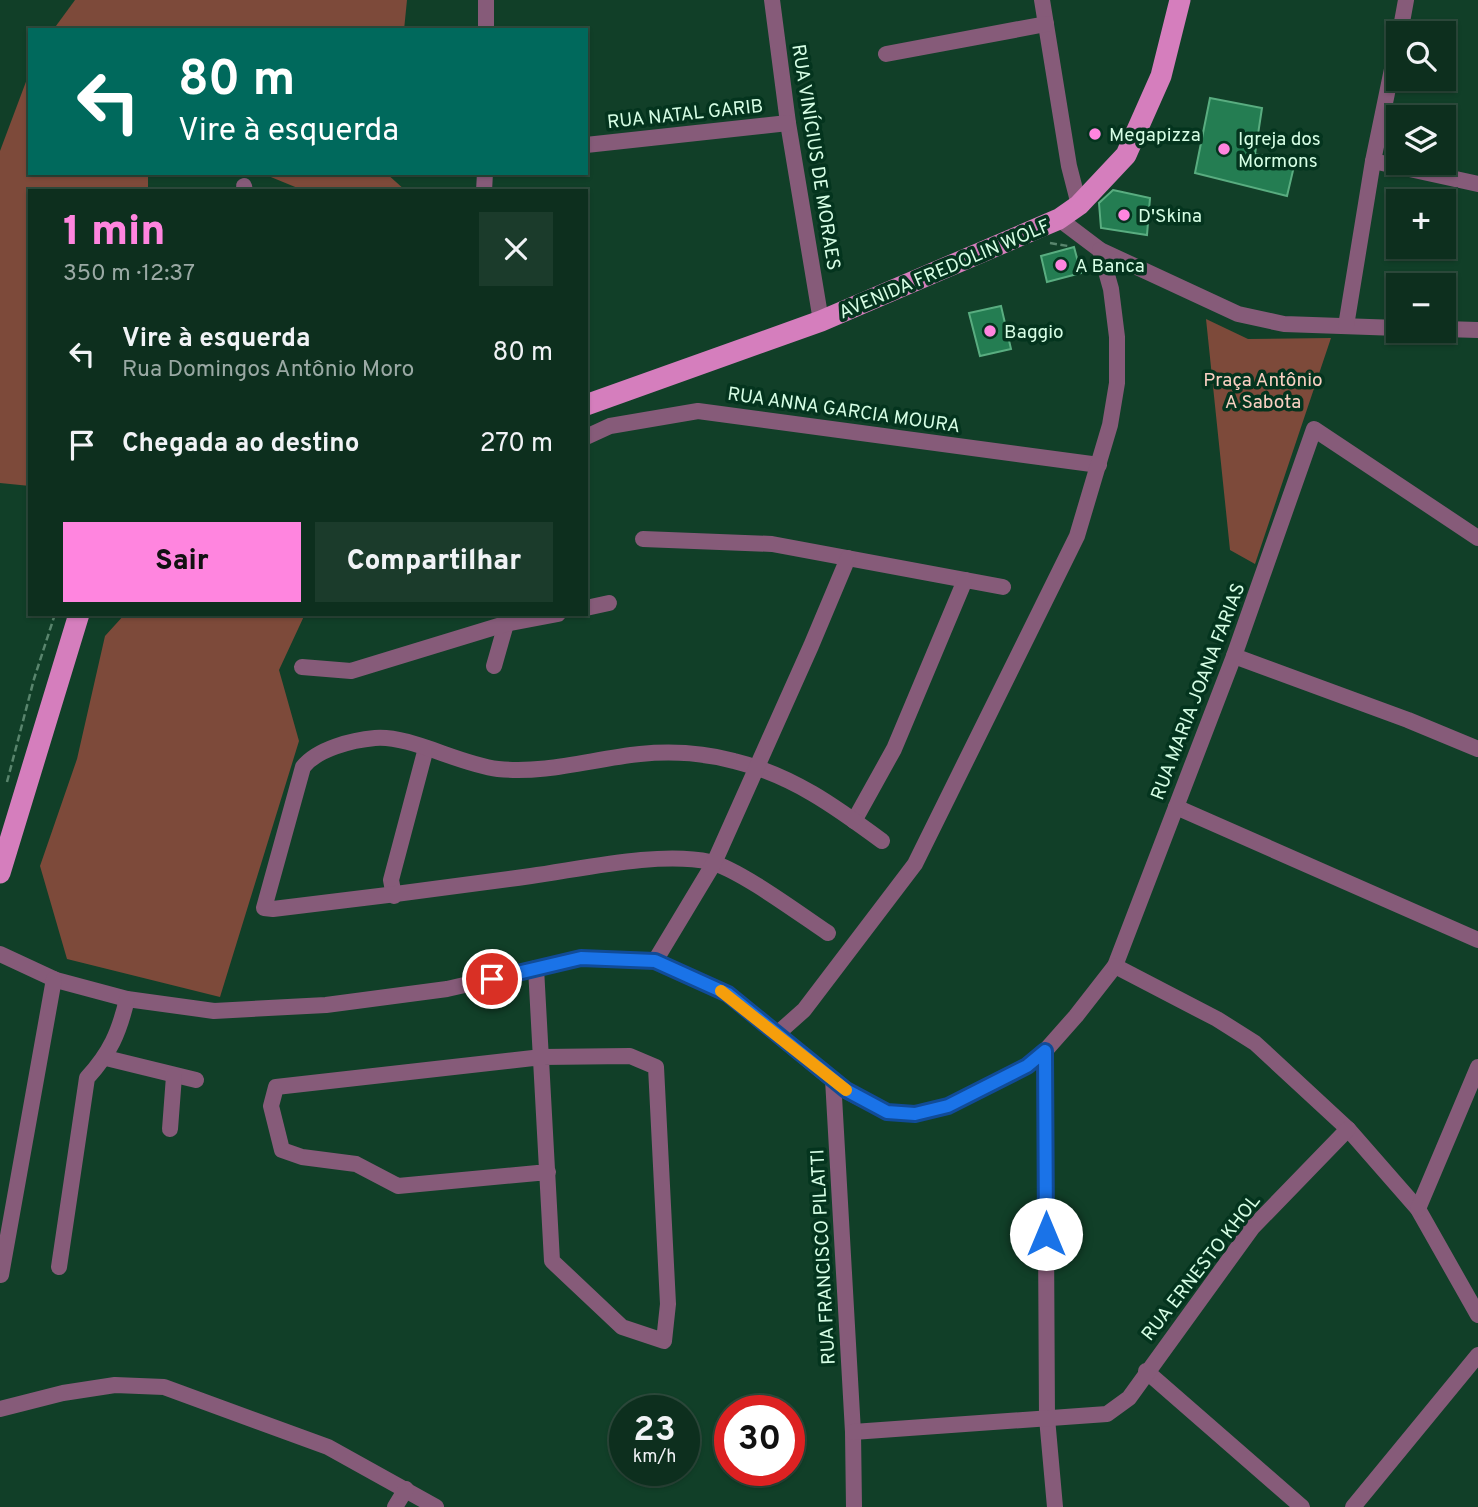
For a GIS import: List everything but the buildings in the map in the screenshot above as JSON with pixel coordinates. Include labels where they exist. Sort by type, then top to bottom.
[{"type":"main road","name":"AVENIDA FREDOLIN WOLF","points":[[588,404],[821,321],[1059,219],[1079,205],[1126,155],[1161,76],[1180,0]]},
{"type":"main road","points":[[0,873],[78,616]]},
{"type":"street","points":[[486,0],[486,28]]},
{"type":"street","name":"RUA VINÍCIUS DE MORAES","points":[[772,0],[788,123],[821,321]]},
{"type":"street","points":[[1042,0],[1069,166],[1079,205]]},
{"type":"street","points":[[1402,21],[1406,0]]},
{"type":"street","points":[[886,54],[1046,24]]},
{"type":"street","points":[[1346,326],[1387,91]]},
{"type":"street","name":"RUA NATAL GARIB","points":[[588,145],[788,123]]},
{"type":"street","points":[[1373,161],[1478,184]]},
{"type":"street","points":[[1059,219],[1100,250],[1238,314],[1284,324],[1386,328]]},
{"type":"street","points":[[777,1034],[804,1010],[915,863],[1077,536],[1099,465],[1117,383],[1117,337],[1111,289],[1100,250]]},
{"type":"street","points":[[1456,329],[1478,330]]},
{"type":"street","name":"RUA ANNA GARCIA MOURA","points":[[588,436],[610,426],[698,411],[1099,465]]},
{"type":"street","name":"RUA MARIA JOANA FARIAS","points":[[655,961],[728,994],[846,1090],[887,1112],[915,1114],[948,1106],[1027,1066],[1045,1051],[1076,1016],[1115,966],[1234,656],[1314,429],[1478,538]]},
{"type":"street","points":[[643,539],[772,544],[1003,587]]},
{"type":"street","points":[[0,954],[54,979],[127,999],[214,1011],[326,1005],[447,989],[581,958],[655,961],[714,863],[848,558]]},
{"type":"street","points":[[854,821],[894,749],[965,580]]},
{"type":"street","points":[[588,608],[609,603]]},
{"type":"street","points":[[302,667],[351,671],[507,619],[538,616]]},
{"type":"street","points":[[494,666],[507,619]]},
{"type":"street","points":[[1234,656],[1408,720],[1478,749]]},
{"type":"street","points":[[828,933],[714,863],[637,860],[394,896],[264,908],[303,767],[319,753],[372,738],[390,738],[461,762],[521,770],[663,753],[710,756],[756,767],[814,793],[882,841]]},
{"type":"street","points":[[394,896],[391,880],[426,748]]},
{"type":"street","points":[[1176,807],[1478,940]]},
{"type":"street","points":[[1115,966],[1217,1018],[1255,1043],[1348,1129],[1418,1209],[1478,1315]]},
{"type":"street","points":[[536,968],[542,1056],[548,1172],[552,1261],[622,1326],[664,1341],[668,1304],[656,1067],[630,1056],[542,1056],[276,1087],[271,1106],[282,1150],[302,1157],[356,1164],[398,1186],[548,1172]]},
{"type":"street","points":[[1,1275],[54,979]]},
{"type":"street","points":[[58,1267],[87,1078],[106,1058],[121,1026],[127,999]]},
{"type":"street","points":[[1045,1051],[1047,1418],[1055,1507]]},
{"type":"street","points":[[106,1058],[195,1080]]},
{"type":"street","points":[[1418,1209],[1478,1067]]},
{"type":"street","points":[[170,1129],[174,1076]]},
{"type":"street","name":"RUA FRANCISCO PILATTI","points":[[833,1079],[853,1432],[854,1507]]},
{"type":"street","name":"RUA ERNESTO KHOL","points":[[853,1432],[1107,1413],[1129,1398],[1252,1228],[1348,1129]]},
{"type":"street","points":[[1353,1507],[1478,1355]]},
{"type":"street","points":[[1146,1371],[1302,1507]]},
{"type":"street","points":[[0,1409],[63,1393],[114,1385],[164,1387],[328,1447],[436,1507]]},
{"type":"street","points":[[395,1507],[406,1489]]},
{"type":"path","points":[[7,784],[34,679],[54,616]]},
{"type":"green space","points":[[75,0],[407,0],[404,28],[54,28]]},
{"type":"green space","points":[[28,76],[28,175],[148,175],[148,189],[28,189],[28,486],[0,483],[0,151]]},
{"type":"green space","points":[[266,175],[388,175],[404,189],[300,189]]},
{"type":"green space","name":"Praça Antônio A Sabota","points":[[1206,319],[1248,339],[1331,338],[1255,564],[1230,550]]},
{"type":"green space","points":[[123,616],[304,616],[279,670],[299,741],[220,997],[67,959],[40,866],[77,759],[105,636]]},
{"type":"slow traffic","points":[[721,991],[846,1090]]},
{"type":"place","name":"Megapizza","points":[[1095,134]]},
{"type":"place","name":"Igreja dos Mormons","points":[[1224,149]]},
{"type":"place","name":"D'Skina","points":[[1124,215]]},
{"type":"place","name":"A Banca","points":[[1061,265]]},
{"type":"place","name":"Baggio","points":[[990,331]]},
{"type":"route","points":[[492,979],[581,958],[655,961],[728,994],[846,1090],[887,1112],[915,1114],[948,1106],[1027,1066],[1045,1051],[1046,1234]]}]
